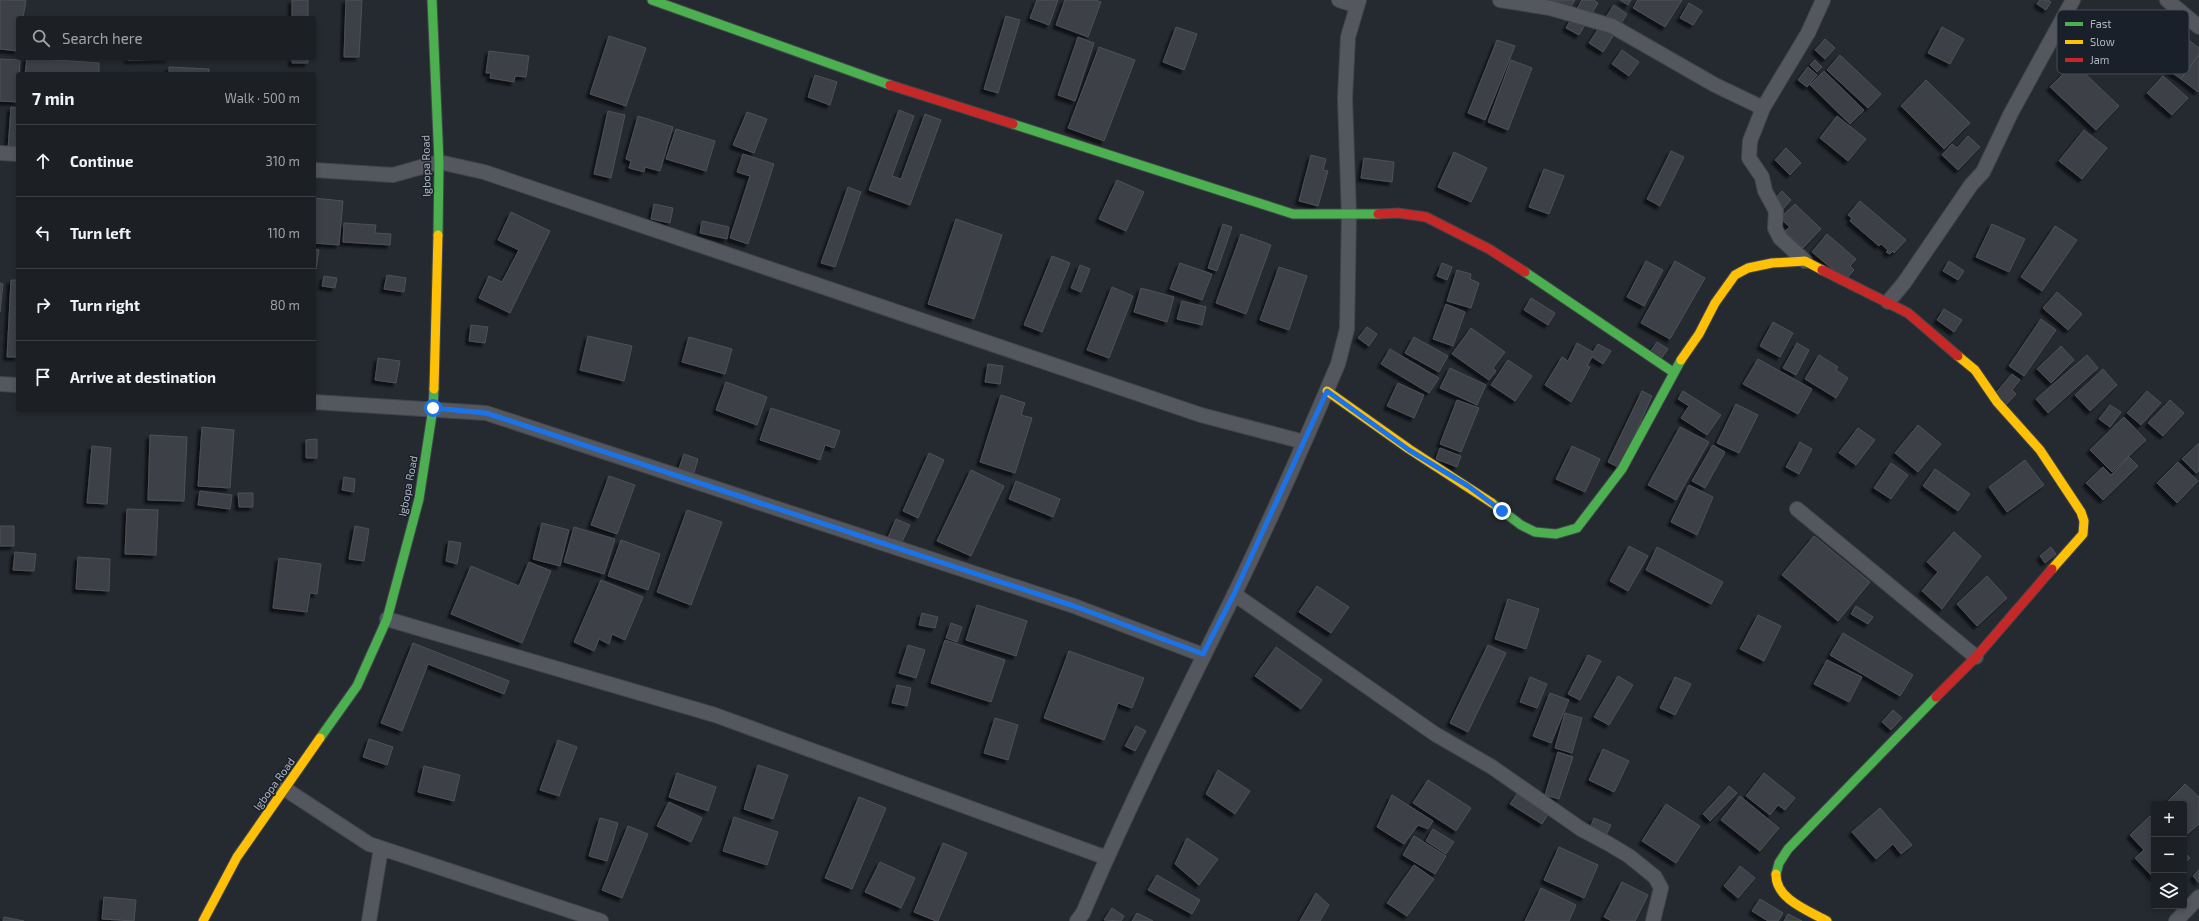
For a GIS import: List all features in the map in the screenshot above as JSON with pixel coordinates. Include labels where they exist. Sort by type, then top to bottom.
[{"type":"street","name":"Igbopa Road","points":[[203,921],[237,857],[358,686],[387,619],[419,499],[433,408],[438,162],[432,0]]},
{"type":"street","points":[[652,0],[865,77],[1294,214],[1349,216],[1398,213],[1426,217],[1449,230],[1489,248],[1673,372]]},
{"type":"street","points":[[1085,918],[1107,858],[1203,654],[1234,594],[1338,364],[1347,329],[1349,216],[1345,98],[1348,37],[1358,3],[1339,0]]},
{"type":"street","points":[[1500,0],[1550,8],[1612,26],[1715,85],[1763,108]]},
{"type":"street","points":[[1822,0],[1808,33],[1763,108],[1750,141],[1749,158],[1762,177],[1765,191],[1776,211],[1775,228],[1780,238],[1805,261],[1908,313],[1975,370],[1997,402],[2040,450],[2081,512],[2084,521],[2083,534],[1976,657],[1788,849],[1778,865],[1776,882],[1783,895],[1827,921]]},
{"type":"street","points":[[2068,10],[2073,0]]},
{"type":"street","points":[[2167,0],[2180,10]]},
{"type":"street","points":[[2189,14],[2199,18]]},
{"type":"street","points":[[2189,18],[2199,27]]},
{"type":"street","points":[[1888,302],[1904,283],[1971,185],[1983,172],[2011,113],[2057,29]]},
{"type":"street","points":[[0,153],[16,154]]},
{"type":"street","points":[[316,170],[393,175],[438,162],[484,172],[1201,415],[1304,442]]},
{"type":"street","points":[[1327,391],[1409,450],[1468,486],[1521,525],[1535,532],[1556,534],[1577,528],[1622,469],[1673,372],[1698,334],[1715,303],[1736,274],[1748,268],[1772,263],[1805,261]]},
{"type":"street","points":[[0,384],[16,385]]},
{"type":"street","points":[[316,402],[433,408],[486,413],[1074,606],[1203,654]]},
{"type":"street","points":[[1797,509],[1976,657]]},
{"type":"street","points":[[1234,594],[1435,734],[1492,767],[1581,829],[1609,844],[1650,873],[1655,877],[1661,888],[1653,921]]},
{"type":"street","points":[[387,619],[715,715],[1107,858]]},
{"type":"street","points":[[285,789],[369,844],[601,921]]},
{"type":"street","points":[[369,921],[380,848]]},
{"type":"street","points":[[2176,921],[2199,897]]},
{"type":"building","points":[[0,0],[26,0],[23,16],[16,16],[16,51],[0,49]]},
{"type":"building","points":[[292,0],[308,0],[308,16],[292,16]]},
{"type":"building","points":[[346,0],[362,0],[359,57],[344,57]]},
{"type":"building","points":[[1037,0],[1058,0],[1049,25],[1030,18]]},
{"type":"building","points":[[1065,0],[1095,0],[1101,2],[1088,37],[1056,25]]},
{"type":"building","points":[[1540,0],[1575,0],[1565,16]]},
{"type":"building","points":[[1582,0],[1594,0],[1598,3],[1579,35],[1566,28]]},
{"type":"building","points":[[1620,0],[1631,0],[1628,5]]},
{"type":"building","points":[[1638,0],[1682,0],[1665,27],[1633,8]]},
{"type":"building","points":[[2040,0],[2048,0],[2051,2],[2046,10],[2037,4]]},
{"type":"building","points":[[1689,3],[1702,11],[1693,25],[1680,18]]},
{"type":"building","points":[[1614,5],[1627,14],[1603,52],[1589,43]]},
{"type":"building","points":[[1006,16],[1020,20],[998,93],[984,89]]},
{"type":"building","points":[[1176,27],[1197,34],[1184,70],[1163,62]]},
{"type":"building","points":[[1942,27],[1964,39],[1950,64],[1928,53]]},
{"type":"building","points":[[609,36],[646,48],[626,106],[590,94]]},
{"type":"building","points":[[1078,37],[1094,43],[1075,101],[1058,95]]},
{"type":"building","points":[[1825,39],[1835,48],[1825,59],[1815,50]]},
{"type":"building","points":[[1497,40],[1515,46],[1485,120],[1468,113]]},
{"type":"building","points":[[2189,40],[2199,48],[2199,54],[2189,68]]},
{"type":"building","points":[[1099,47],[1135,60],[1104,141],[1068,128]]},
{"type":"building","points":[[1622,50],[1639,62],[1629,76],[1612,64]]},
{"type":"building","points":[[489,51],[529,56],[526,77],[515,76],[514,82],[490,78],[491,73],[486,73]]},
{"type":"building","points":[[2199,54],[2198,92],[2181,79],[2185,74],[2189,74],[2189,68]]},
{"type":"building","points":[[1840,55],[1881,94],[1868,108],[1827,70]]},
{"type":"building","points":[[0,59],[20,60],[19,72],[16,72],[16,102],[0,101]]},
{"type":"building","points":[[27,60],[56,60],[99,63],[99,72],[25,72]]},
{"type":"building","points":[[292,60],[308,60],[308,63],[292,63]]},
{"type":"building","points":[[1511,60],[1532,68],[1508,130],[1488,122]]},
{"type":"building","points":[[1815,60],[1822,67],[1817,72],[1810,65]]},
{"type":"building","points":[[169,67],[209,69],[209,72],[169,72]]},
{"type":"building","points":[[1808,67],[1817,75],[1807,87],[1798,80]]},
{"type":"building","points":[[1824,71],[1864,110],[1850,124],[1810,85]]},
{"type":"building","points":[[2063,74],[2085,74],[2119,106],[2096,130],[2050,87]]},
{"type":"building","points":[[2174,74],[2185,74],[2181,79]]},
{"type":"building","points":[[815,75],[837,82],[830,105],[808,97]]},
{"type":"building","points":[[2163,76],[2188,98],[2172,115],[2147,93]]},
{"type":"building","points":[[1926,80],[1970,123],[1944,149],[1901,106]]},
{"type":"building","points":[[11,107],[16,108],[16,150],[8,149]]},
{"type":"building","points":[[899,110],[914,116],[892,176],[901,179],[925,114],[941,120],[910,205],[869,190]]},
{"type":"building","points":[[608,111],[625,115],[611,178],[594,174]]},
{"type":"building","points":[[747,112],[767,119],[754,153],[733,145]]},
{"type":"building","points":[[638,116],[673,127],[660,171],[645,167],[644,172],[629,168],[631,161],[626,159]]},
{"type":"building","points":[[1837,116],[1866,139],[1848,161],[1820,138]]},
{"type":"building","points":[[676,129],[715,141],[706,171],[666,159]]},
{"type":"building","points":[[2084,130],[2107,148],[2082,179],[2059,161]]},
{"type":"building","points":[[1968,136],[1980,147],[1958,170],[1942,155],[1952,144],[1957,148]]},
{"type":"building","points":[[1786,148],[1801,163],[1790,175],[1775,160]]},
{"type":"building","points":[[1671,151],[1684,157],[1660,206],[1647,199]]},
{"type":"building","points":[[1454,152],[1487,168],[1471,202],[1438,187]]},
{"type":"building","points":[[743,154],[774,164],[748,244],[730,238],[750,176],[737,172]]},
{"type":"building","points":[[1311,155],[1326,159],[1323,170],[1328,171],[1318,206],[1299,201]]},
{"type":"building","points":[[1364,158],[1394,162],[1392,182],[1361,178]]},
{"type":"building","points":[[1544,169],[1564,176],[1549,214],[1529,207]]},
{"type":"building","points":[[1117,180],[1144,192],[1126,231],[1099,219]]},
{"type":"building","points":[[848,187],[861,192],[835,267],[821,263]]},
{"type":"building","points":[[1782,191],[1791,200],[1782,210],[1773,201]]},
{"type":"building","points":[[316,198],[343,201],[339,245],[316,243]]},
{"type":"building","points":[[1860,201],[1906,240],[1894,253],[1893,251],[1890,254],[1886,252],[1888,250],[1881,244],[1879,246],[1850,221],[1852,218],[1848,215]]},
{"type":"building","points":[[654,204],[673,208],[670,223],[651,219]]},
{"type":"building","points":[[1795,204],[1821,229],[1803,248],[1785,231],[1790,227],[1780,218]]},
{"type":"building","points":[[511,212],[550,231],[510,313],[479,298],[489,276],[502,282],[519,250],[498,240]]},
{"type":"building","points":[[956,219],[1002,235],[974,319],[928,304]]},
{"type":"building","points":[[702,221],[729,227],[727,239],[700,233]]},
{"type":"building","points":[[344,223],[376,225],[375,233],[391,234],[390,245],[343,242]]},
{"type":"building","points":[[1223,224],[1232,227],[1217,271],[1208,268]]},
{"type":"building","points":[[1992,224],[2025,239],[2009,272],[1976,257]]},
{"type":"building","points":[[2055,226],[2077,240],[2042,291],[2021,277]]},
{"type":"building","points":[[1241,234],[1271,245],[1246,314],[1216,303]]},
{"type":"building","points":[[1827,234],[1856,259],[1850,266],[1854,270],[1847,278],[1841,276],[1812,252]]},
{"type":"building","points":[[316,249],[319,250],[316,269]]},
{"type":"building","points":[[1052,256],[1070,263],[1042,332],[1024,325]]},
{"type":"building","points":[[1646,261],[1663,270],[1644,306],[1627,297]]},
{"type":"building","points":[[1675,261],[1705,278],[1670,339],[1641,323]]},
{"type":"building","points":[[1949,261],[1964,271],[1958,280],[1943,271]]},
{"type":"building","points":[[1180,263],[1212,274],[1202,300],[1170,289]]},
{"type":"building","points":[[1442,263],[1452,267],[1447,280],[1437,276]]},
{"type":"building","points":[[1080,265],[1090,269],[1081,292],[1071,288]]},
{"type":"building","points":[[1279,267],[1307,276],[1289,330],[1260,320]]},
{"type":"building","points":[[1457,270],[1471,274],[1470,279],[1479,283],[1471,308],[1447,301]]},
{"type":"building","points":[[387,275],[406,278],[404,292],[384,289]]},
{"type":"building","points":[[324,276],[337,278],[335,288],[322,286]]},
{"type":"building","points":[[11,280],[16,280],[16,357],[7,357]]},
{"type":"building","points":[[0,283],[3,284],[0,312]]},
{"type":"building","points":[[1112,287],[1133,296],[1109,358],[1087,350]]},
{"type":"building","points":[[1141,288],[1174,297],[1167,322],[1134,312]]},
{"type":"building","points":[[2057,292],[2082,314],[2068,330],[2043,308]]},
{"type":"building","points":[[1531,298],[1555,313],[1548,325],[1524,310]]},
{"type":"building","points":[[1182,301],[1206,307],[1202,325],[1177,319]]},
{"type":"building","points":[[1446,304],[1465,312],[1453,346],[1433,339]]},
{"type":"building","points":[[1944,309],[1962,320],[1954,332],[1937,320]]},
{"type":"building","points":[[2041,319],[2056,330],[2024,376],[2009,366]]},
{"type":"building","points":[[1773,322],[1793,333],[1780,357],[1760,346]]},
{"type":"building","points":[[471,325],[488,327],[485,343],[469,341]]},
{"type":"building","points":[[1367,327],[1377,334],[1369,346],[1358,338]]},
{"type":"building","points":[[1471,328],[1505,352],[1493,368],[1496,371],[1489,380],[1452,354]]},
{"type":"building","points":[[588,336],[632,346],[624,381],[580,370]]},
{"type":"building","points":[[689,337],[732,349],[725,374],[682,362]]},
{"type":"building","points":[[1414,337],[1448,356],[1439,372],[1405,353]]},
{"type":"building","points":[[1657,342],[1668,349],[1661,359],[1650,352]]},
{"type":"building","points":[[1577,343],[1593,352],[1598,344],[1611,351],[1603,364],[1592,357],[1587,366],[1590,367],[1571,402],[1545,385],[1562,357],[1568,361]]},
{"type":"building","points":[[1797,343],[1809,350],[1796,375],[1783,368]]},
{"type":"building","points":[[2061,346],[2074,360],[2051,383],[2037,369]]},
{"type":"building","points":[[1390,349],[1439,378],[1429,393],[1381,364]]},
{"type":"building","points":[[1819,355],[1838,367],[1836,370],[1848,378],[1836,398],[1805,379]]},
{"type":"building","points":[[2087,355],[2098,368],[2048,413],[2036,399]]},
{"type":"building","points":[[378,358],[400,361],[396,383],[375,380]]},
{"type":"building","points":[[1758,359],[1812,389],[1798,414],[1743,384]]},
{"type":"building","points":[[1508,360],[1532,376],[1515,401],[1491,385]]},
{"type":"building","points":[[988,364],[1003,366],[1000,384],[985,382]]},
{"type":"building","points":[[1450,368],[1486,385],[1477,405],[1440,388]]},
{"type":"building","points":[[2103,369],[2117,385],[2090,411],[2075,395]]},
{"type":"building","points":[[2012,374],[2020,380],[2012,390],[2016,394],[2006,405],[1994,395]]},
{"type":"building","points":[[726,382],[767,397],[757,425],[716,410]]},
{"type":"building","points":[[1398,383],[1424,395],[1414,418],[1387,406]]},
{"type":"building","points":[[1642,391],[1652,396],[1620,468],[1608,462]]},
{"type":"building","points":[[1683,391],[1721,415],[1707,435],[1681,418],[1689,406],[1678,399]]},
{"type":"building","points":[[2147,391],[2161,403],[2141,425],[2127,413]]},
{"type":"building","points":[[1001,395],[1025,403],[1021,415],[1032,418],[1015,473],[980,462]]},
{"type":"building","points":[[1457,400],[1479,408],[1461,452],[1440,444]]},
{"type":"building","points":[[2170,400],[2184,413],[2163,436],[2148,423]]},
{"type":"building","points":[[1736,404],[1758,415],[1739,453],[1717,443]]},
{"type":"building","points":[[2110,405],[2121,412],[2110,427],[2099,419]]},
{"type":"building","points":[[771,408],[840,431],[834,448],[825,445],[820,460],[760,440]]},
{"type":"building","points":[[2124,417],[2146,440],[2112,472],[2090,450]]},
{"type":"building","points":[[1918,425],[1941,444],[1918,472],[1895,453]]},
{"type":"building","points":[[202,427],[234,430],[230,488],[198,486]]},
{"type":"building","points":[[1680,427],[1709,442],[1676,500],[1648,485]]},
{"type":"building","points":[[1858,428],[1875,440],[1856,465],[1839,453]]},
{"type":"building","points":[[150,435],[187,437],[184,501],[148,500]]},
{"type":"building","points":[[317,439],[317,458],[306,458],[306,440]]},
{"type":"building","points":[[1800,442],[1812,449],[1799,474],[1786,467]]},
{"type":"building","points":[[2199,443],[2199,471],[2196,473],[2182,459]]},
{"type":"building","points":[[1713,445],[1725,452],[1705,488],[1692,481]]},
{"type":"building","points":[[92,446],[111,448],[107,504],[87,503]]},
{"type":"building","points":[[1572,446],[1600,459],[1585,492],[1556,479]]},
{"type":"building","points":[[1440,448],[1461,456],[1457,467],[1436,459]]},
{"type":"building","points":[[929,453],[944,460],[918,518],[903,511]]},
{"type":"building","points":[[684,454],[698,459],[693,476],[678,471]]},
{"type":"building","points":[[2129,457],[2138,466],[2103,500],[2086,483],[2103,467],[2111,475]]},
{"type":"building","points":[[2025,460],[2044,485],[2007,512],[1989,487]]},
{"type":"building","points":[[2178,462],[2198,481],[2177,503],[2157,483]]},
{"type":"building","points":[[1891,463],[1908,475],[1891,499],[1874,488]]},
{"type":"building","points":[[1935,469],[1970,494],[1958,511],[1923,486]]},
{"type":"building","points":[[971,470],[1004,486],[971,556],[937,541]]},
{"type":"building","points":[[609,476],[635,485],[617,534],[591,525]]},
{"type":"building","points":[[344,477],[355,479],[354,492],[342,490]]},
{"type":"building","points":[[1016,481],[1060,499],[1053,517],[1009,499]]},
{"type":"building","points":[[1689,485],[1713,497],[1697,535],[1671,522]]},
{"type":"building","points":[[200,491],[232,495],[230,509],[198,505]]},
{"type":"building","points":[[238,493],[253,493],[253,507],[239,507]]},
{"type":"building","points":[[127,509],[158,510],[156,555],[125,554]]},
{"type":"building","points":[[687,510],[722,522],[691,605],[657,592]]},
{"type":"building","points":[[896,519],[910,525],[900,546],[887,540]]},
{"type":"building","points":[[542,523],[569,530],[560,566],[533,559]]},
{"type":"building","points":[[0,526],[14,526],[14,546],[0,546]]},
{"type":"building","points":[[355,526],[369,529],[364,561],[349,559]]},
{"type":"building","points":[[574,527],[615,539],[604,574],[564,562]]},
{"type":"building","points":[[1954,532],[1981,556],[1942,609],[1922,591],[1938,572],[1927,562]]},
{"type":"building","points":[[1814,536],[1870,582],[1838,621],[1782,575]]},
{"type":"building","points":[[621,540],[660,554],[648,590],[608,576]]},
{"type":"building","points":[[449,541],[461,543],[457,564],[446,561]]},
{"type":"building","points":[[1629,546],[1648,556],[1628,591],[1610,581]]},
{"type":"building","points":[[1657,547],[1723,582],[1711,604],[1646,570]]},
{"type":"building","points":[[2051,547],[2056,554],[2045,563],[2040,556]]},
{"type":"building","points":[[15,552],[36,554],[34,571],[13,570]]},
{"type":"building","points":[[78,557],[110,559],[109,591],[76,589]]},
{"type":"building","points":[[279,558],[321,564],[317,594],[310,593],[307,612],[273,608]]},
{"type":"building","points":[[529,562],[551,571],[522,643],[451,614],[471,566],[519,586]]},
{"type":"building","points":[[1987,576],[2007,598],[1977,626],[1957,604]]},
{"type":"building","points":[[601,580],[643,597],[625,640],[612,634],[609,644],[599,639],[594,651],[574,642]]},
{"type":"building","points":[[1317,586],[1349,607],[1331,633],[1299,612]]},
{"type":"building","points":[[1508,599],[1539,609],[1526,649],[1495,639]]},
{"type":"building","points":[[977,605],[1027,621],[1016,656],[966,640]]},
{"type":"building","points":[[1856,606],[1873,617],[1868,624],[1851,614]]},
{"type":"building","points":[[922,613],[938,617],[935,628],[919,625]]},
{"type":"building","points":[[1758,615],[1781,626],[1764,661],[1740,649]]},
{"type":"building","points":[[951,623],[962,627],[957,642],[946,638]]},
{"type":"building","points":[[1843,633],[1913,675],[1900,696],[1830,655]]},
{"type":"building","points":[[945,640],[1005,660],[991,702],[931,683]]},
{"type":"building","points":[[413,643],[509,681],[504,694],[428,664],[402,731],[381,723]]},
{"type":"building","points":[[908,645],[925,650],[916,678],[899,673]]},
{"type":"building","points":[[1488,645],[1506,653],[1468,732],[1450,723]]},
{"type":"building","points":[[1276,647],[1322,680],[1301,709],[1255,676]]},
{"type":"building","points":[[1069,651],[1144,678],[1132,708],[1118,703],[1104,740],[1044,718]]},
{"type":"building","points":[[1588,655],[1601,661],[1580,700],[1568,694]]},
{"type":"building","points":[[1827,660],[1862,677],[1849,702],[1814,684]]},
{"type":"building","points":[[1618,676],[1633,685],[1609,725],[1594,717]]},
{"type":"building","points":[[1530,677],[1547,684],[1537,708],[1520,702]]},
{"type":"building","points":[[1675,677],[1691,684],[1675,715],[1660,708]]},
{"type":"building","points":[[897,685],[911,688],[907,706],[892,703]]},
{"type":"building","points":[[1550,693],[1569,700],[1551,743],[1533,736]]},
{"type":"building","points":[[1893,710],[1902,718],[1891,730],[1882,722]]},
{"type":"building","points":[[1565,713],[1582,718],[1572,753],[1555,748]]},
{"type":"building","points":[[995,718],[1018,725],[1008,760],[984,753]]},
{"type":"building","points":[[1136,726],[1146,731],[1135,751],[1125,746]]},
{"type":"building","points":[[369,739],[393,747],[387,765],[363,757]]},
{"type":"building","points":[[558,740],[577,747],[559,796],[540,790]]},
{"type":"building","points":[[1603,749],[1629,761],[1614,792],[1589,780]]},
{"type":"building","points":[[1558,752],[1573,757],[1559,799],[1545,795]]},
{"type":"building","points":[[758,765],[788,775],[773,819],[744,809]]},
{"type":"building","points":[[424,766],[460,775],[454,801],[418,792]]},
{"type":"building","points":[[1218,770],[1250,791],[1235,814],[1206,794]]},
{"type":"building","points":[[677,773],[716,787],[708,811],[669,797]]},
{"type":"building","points":[[1764,773],[1795,798],[1785,810],[1778,805],[1770,815],[1746,796]]},
{"type":"building","points":[[1428,780],[1471,808],[1456,831],[1413,803]]},
{"type":"building","points":[[2185,784],[2199,797],[2199,824],[2187,834],[2187,801],[2168,801]]},
{"type":"building","points":[[1729,786],[1737,793],[1710,821],[1703,814]]},
{"type":"building","points":[[1517,794],[1548,814],[1542,824],[1510,804]]},
{"type":"building","points":[[1392,795],[1433,821],[1428,829],[1418,825],[1404,844],[1377,827]]},
{"type":"building","points":[[1740,796],[1779,828],[1760,851],[1721,820]]},
{"type":"building","points":[[859,797],[886,808],[852,889],[825,878]]},
{"type":"building","points":[[669,802],[702,818],[691,842],[657,826]]},
{"type":"building","points":[[1666,804],[1700,826],[1676,863],[1642,841]]},
{"type":"building","points":[[1880,808],[1912,845],[1901,854],[1893,844],[1876,859],[1852,832]]},
{"type":"building","points":[[2150,816],[2151,817],[2151,875],[2135,858],[2144,850],[2130,835]]},
{"type":"building","points":[[734,817],[778,832],[767,865],[723,851]]},
{"type":"building","points":[[600,818],[618,823],[607,861],[589,856]]},
{"type":"building","points":[[1594,818],[1611,825],[1606,835],[1590,828]]},
{"type":"building","points":[[628,826],[648,834],[622,898],[602,890]]},
{"type":"building","points":[[1433,829],[1454,842],[1446,854],[1426,841]]},
{"type":"building","points":[[1414,836],[1446,856],[1435,874],[1403,855]]},
{"type":"building","points":[[1187,838],[1218,859],[1199,885],[1175,864]]},
{"type":"building","points":[[943,843],[967,853],[938,921],[936,921],[914,912]]},
{"type":"building","points":[[1559,847],[1598,865],[1584,898],[1544,880]]},
{"type":"building","points":[[880,862],[915,878],[901,908],[865,892]]},
{"type":"building","points":[[1414,865],[1434,879],[1407,916],[1387,903]]},
{"type":"building","points":[[1740,866],[1755,878],[1738,898],[1724,886]]},
{"type":"building","points":[[2199,870],[2199,883],[2193,876]]},
{"type":"building","points":[[1157,875],[1200,900],[1192,914],[1148,890]]},
{"type":"building","points":[[1622,882],[1648,895],[1635,921],[1612,921],[1604,917]]},
{"type":"building","points":[[1541,888],[1576,905],[1569,921],[1525,921]]},
{"type":"building","points":[[1316,893],[1329,905],[1320,921],[1300,921]]},
{"type":"building","points":[[104,897],[136,900],[134,921],[102,919]]},
{"type":"building","points":[[1760,899],[1783,913],[1778,921],[1768,921],[1752,911]]},
{"type":"building","points":[[1112,908],[1124,916],[1121,921],[1104,920]]},
{"type":"building","points":[[1137,913],[1153,921],[1132,921]]},
{"type":"building","points":[[1788,914],[1802,921],[1784,921]]},
{"type":"building","points":[[4,917],[24,921],[3,921]]},
{"type":"traffic: fast","points":[[432,0],[439,162],[438,235]]},
{"type":"traffic: fast","points":[[652,0],[890,85]]},
{"type":"traffic: fast","points":[[1013,124],[1293,214],[1378,214]]},
{"type":"traffic: fast","points":[[1525,272],[1673,372]]},
{"type":"traffic: fast","points":[[1492,503],[1521,525],[1535,532],[1556,534],[1577,528],[1622,469],[1681,360]]},
{"type":"traffic: fast","points":[[320,738],[357,686],[387,619],[419,499],[433,408],[434,389]]},
{"type":"traffic: fast","points":[[1776,874],[1779,863],[1788,849],[1936,697]]},
{"type":"traffic: slow","points":[[434,389],[438,235]]},
{"type":"traffic: slow","points":[[1681,360],[1699,334],[1715,303],[1735,275],[1748,268],[1772,263],[1805,261],[1822,270]]},
{"type":"traffic: slow","points":[[1958,356],[1975,370],[1997,402],[2040,450],[2081,512],[2084,521],[2083,534],[2052,569]]},
{"type":"traffic: slow","points":[[1327,391],[1409,449],[1492,503]]},
{"type":"traffic: slow","points":[[203,921],[237,857],[320,738]]},
{"type":"traffic: slow","points":[[1776,874],[1777,883],[1787,897],[1794,903],[1827,921]]},
{"type":"traffic: jam","points":[[890,85],[1013,124]]},
{"type":"traffic: jam","points":[[1378,214],[1398,213],[1426,217],[1489,249],[1525,272]]},
{"type":"traffic: jam","points":[[1822,270],[1908,313],[1958,356]]},
{"type":"traffic: jam","points":[[1936,697],[1976,657],[2052,569]]},
{"type":"route","points":[[433,408],[486,413],[1074,606],[1203,654],[1234,594],[1327,391],[1409,450],[1468,486],[1502,511]]}]
